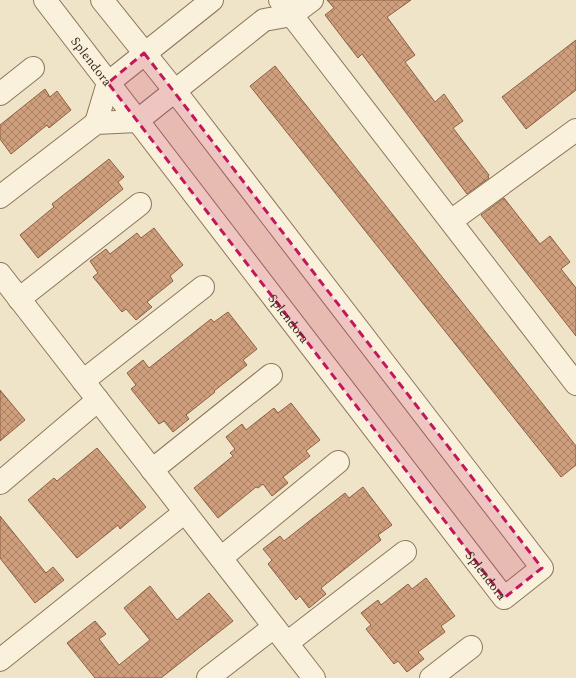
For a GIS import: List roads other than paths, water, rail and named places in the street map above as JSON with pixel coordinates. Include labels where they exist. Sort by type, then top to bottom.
[{"type":"street","name":"Splendora","points":[[45,0],[504,598],[542,568],[175,91],[102,0]]},
{"type":"street","points":[[96,123],[108,83],[212,0]]},
{"type":"street","points":[[0,197],[96,123],[138,121],[264,20],[286,8],[312,0]]},
{"type":"street","points":[[286,8],[576,384]]},
{"type":"street","points":[[0,94],[33,68]]},
{"type":"street","points":[[451,221],[576,130]]},
{"type":"street","points":[[140,204],[8,290],[83,380],[280,635],[306,673]]},
{"type":"street","points":[[83,380],[203,287]]},
{"type":"street","points":[[152,470],[271,375]]},
{"type":"street","points":[[0,483],[98,400]]},
{"type":"street","points":[[221,558],[338,462]]},
{"type":"street","points":[[0,660],[185,512]]},
{"type":"street","points":[[208,678],[280,635],[405,552]]},
{"type":"street","points":[[431,678],[471,647]]}]
